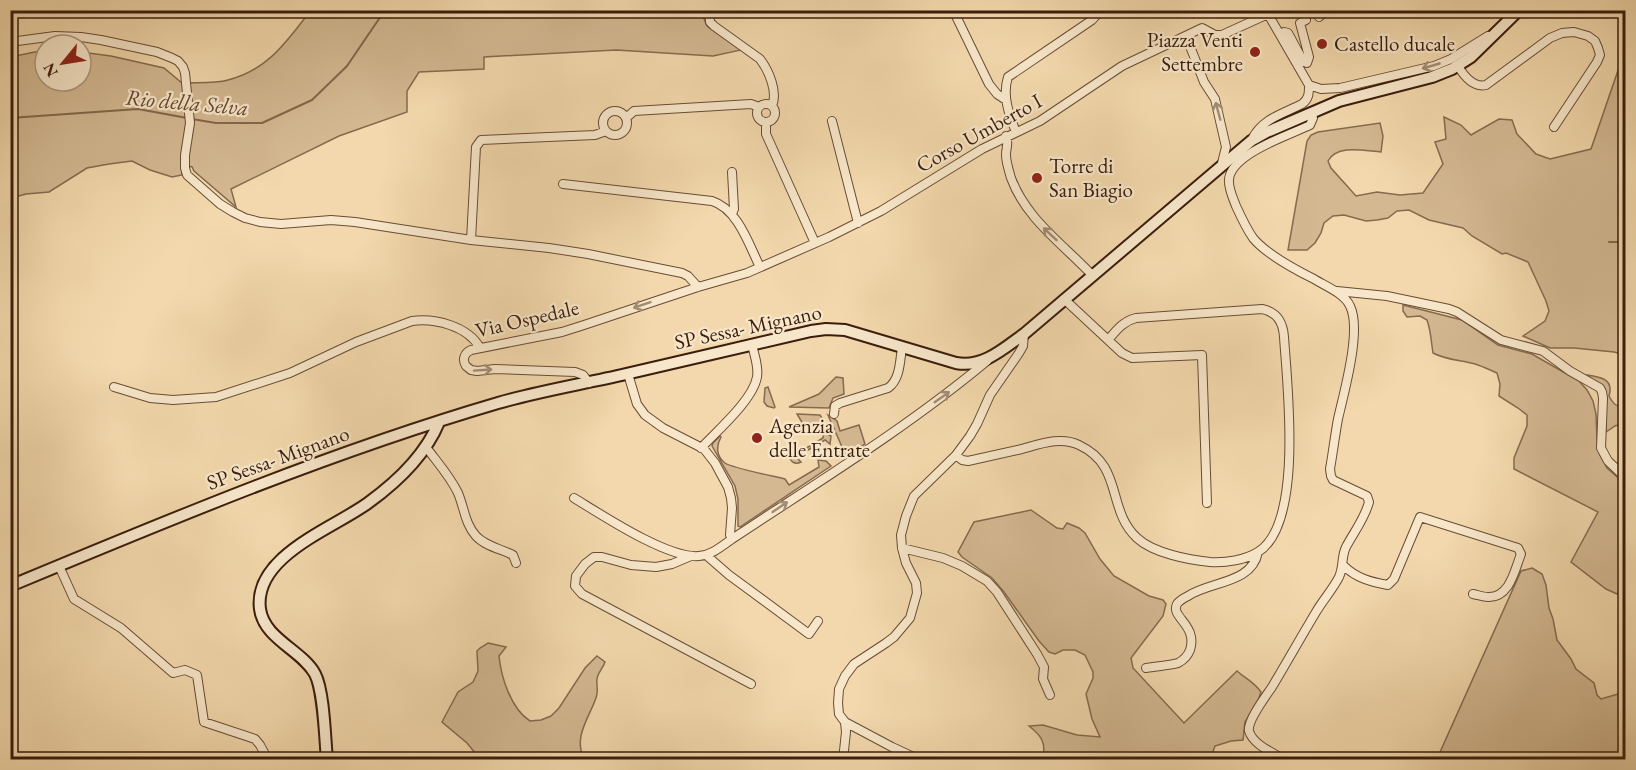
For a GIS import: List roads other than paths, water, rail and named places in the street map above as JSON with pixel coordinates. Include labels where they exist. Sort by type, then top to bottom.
[{"type":"street","points":[[709,10],[710,22],[764,64],[775,100],[772,106],[774,116],[766,122]]},
{"type":"street","points":[[1016,132],[1006,100],[1008,76],[1092,20],[1101,10]]},
{"type":"street","points":[[1318,17],[1327,10]]},
{"type":"street","name":"SP Sessa- Mignano","points":[[10,586],[216,501],[439,422],[544,391],[589,383],[818,329],[836,329],[961,364],[975,363],[990,358],[1024,334],[1251,141],[1311,113],[1358,95],[1439,75],[1458,66],[1471,57],[1519,10]]},
{"type":"street","points":[[1251,141],[1257,130],[1267,121],[1299,106],[1306,101],[1309,94],[1309,85],[1268,12]]},
{"type":"street","name":"Corso Umberto I","points":[[698,287],[759,267],[858,223],[982,149],[1030,126],[1122,66],[1202,28],[1215,35],[1221,35],[1268,12]]},
{"type":"street","points":[[956,16],[989,84],[1006,100]]},
{"type":"street","points":[[1280,34],[1288,33],[1302,59],[1307,63],[1309,57],[1300,23],[1306,20]]},
{"type":"street","points":[[1309,85],[1321,89],[1340,88],[1434,66],[1452,58],[1500,28]]},
{"type":"street","points":[[1458,66],[1476,85],[1486,85],[1552,36],[1574,32],[1588,36],[1598,48],[1598,62],[1554,127]]},
{"type":"street","points":[[10,42],[47,36],[81,37],[157,52],[178,61],[183,67],[186,80],[190,123],[185,168],[187,175],[220,204],[245,218],[273,224],[343,221],[471,240],[549,248],[662,268],[688,276],[698,287]]},
{"type":"street","points":[[1186,36],[1218,110],[1226,147],[1220,167]]},
{"type":"street","points":[[626,117],[634,111],[751,104],[759,107],[765,104],[772,106]]},
{"type":"street","points":[[759,107],[757,115],[766,122]]},
{"type":"street","points":[[609,112],[622,112],[626,117],[626,129],[622,133],[616,135],[606,131],[603,124],[609,112]]},
{"type":"street","points":[[1285,759],[1258,742],[1250,732],[1249,725],[1317,609],[1334,585],[1344,566],[1343,555],[1369,502],[1367,496],[1337,483],[1330,476],[1353,343],[1352,308],[1334,291],[1285,263],[1255,240],[1242,220],[1229,186],[1229,180],[1232,170],[1261,147],[1310,125],[1313,121],[1311,113]]},
{"type":"street","points":[[832,121],[858,223]]},
{"type":"street","points":[[766,122],[766,134],[816,243]]},
{"type":"street","points":[[471,240],[476,147],[482,140],[595,135],[606,131]]},
{"type":"street","points":[[1006,136],[1008,170],[1030,214],[1092,275]]},
{"type":"street","points":[[732,172],[734,209],[732,214]]},
{"type":"street","points":[[563,184],[712,201],[720,204],[735,217],[759,267]]},
{"type":"street","name":"Via Ospedale","points":[[589,383],[583,375],[575,372],[495,369],[473,371],[464,364],[464,356],[469,351],[480,348],[562,332],[698,287]]},
{"type":"street","points":[[1334,291],[1387,296],[1449,309],[1501,340],[1543,351],[1570,371],[1600,388],[1602,392],[1601,448],[1608,461],[1626,478]]},
{"type":"street","points":[[1064,299],[1122,353],[1132,358],[1202,355],[1208,503]]},
{"type":"street","points":[[956,456],[962,460],[968,460],[1047,442],[1064,441],[1077,444],[1088,449],[1106,468],[1112,481],[1122,520],[1134,536],[1153,549],[1192,560],[1212,562],[1231,561],[1258,552],[1268,543],[1277,528],[1284,509],[1288,486],[1290,449],[1284,336],[1277,316],[1262,309],[1136,318],[1129,319],[1121,325],[1108,340]]},
{"type":"street","points":[[114,387],[150,398],[173,400],[210,398],[290,373],[356,342],[420,320],[464,331],[480,348]]},
{"type":"street","points":[[920,759],[845,722],[839,714],[839,689],[854,664],[894,637],[910,618],[915,602],[916,583],[906,563],[901,536],[914,496],[956,456],[977,424],[995,387],[1023,346],[1024,334]]},
{"type":"street","points":[[700,448],[745,401],[755,385],[757,368],[752,344]]},
{"type":"street","points":[[834,414],[835,406],[840,403],[892,385],[897,378],[902,347]]},
{"type":"street","points":[[752,684],[582,594],[575,586],[576,576],[594,557],[602,556],[632,565],[656,567],[672,564],[691,556],[706,555],[950,392],[990,358]]},
{"type":"street","points":[[628,374],[637,404],[645,415],[663,428],[707,452],[716,462],[728,487],[732,508],[730,536],[732,539]]},
{"type":"street","points":[[327,759],[320,689],[315,674],[268,626],[260,610],[261,591],[273,568],[286,555],[305,540],[376,498],[405,472],[426,447],[439,422]]},
{"type":"street","points":[[426,447],[453,483],[467,521],[476,536],[484,543],[513,555],[516,562]]},
{"type":"street","points":[[574,498],[646,540],[691,556]]},
{"type":"street","points":[[1344,566],[1351,573],[1371,582],[1388,585],[1394,579],[1420,517],[1518,548],[1521,554],[1506,590],[1499,595],[1489,597],[1473,594]]},
{"type":"street","points":[[902,548],[943,558],[987,581],[997,592],[1037,654],[1044,668],[1043,679],[1050,694]]},
{"type":"street","points":[[1146,668],[1178,663],[1189,654],[1192,636],[1175,610],[1178,603],[1194,591],[1236,578],[1244,573],[1257,560],[1258,552]]},
{"type":"street","points":[[706,555],[729,575],[809,634],[818,621]]},
{"type":"street","points":[[59,566],[74,598],[121,628],[173,673],[185,670],[197,675],[204,722],[255,739],[267,759]]},
{"type":"street","points":[[843,759],[845,722]]},
{"type":"waterway","name":"Rio della Selva","points":[[192,119],[216,123],[262,123],[312,100],[347,66],[385,10]]},
{"type":"waterway","name":"Rio della Selva","points":[[10,118],[138,109],[187,118]]},
{"type":"waterway","points":[[1609,242],[1626,242]]},
{"type":"place","name":"Castello ducale","points":[[1322,44]]},
{"type":"place","name":"Piazza Venti Settembre","points":[[1255,52]]},
{"type":"place","name":"Torre di San Biagio","points":[[1037,178]]},
{"type":"place","name":"Agenzia delle Entrate","points":[[757,438]]}]
